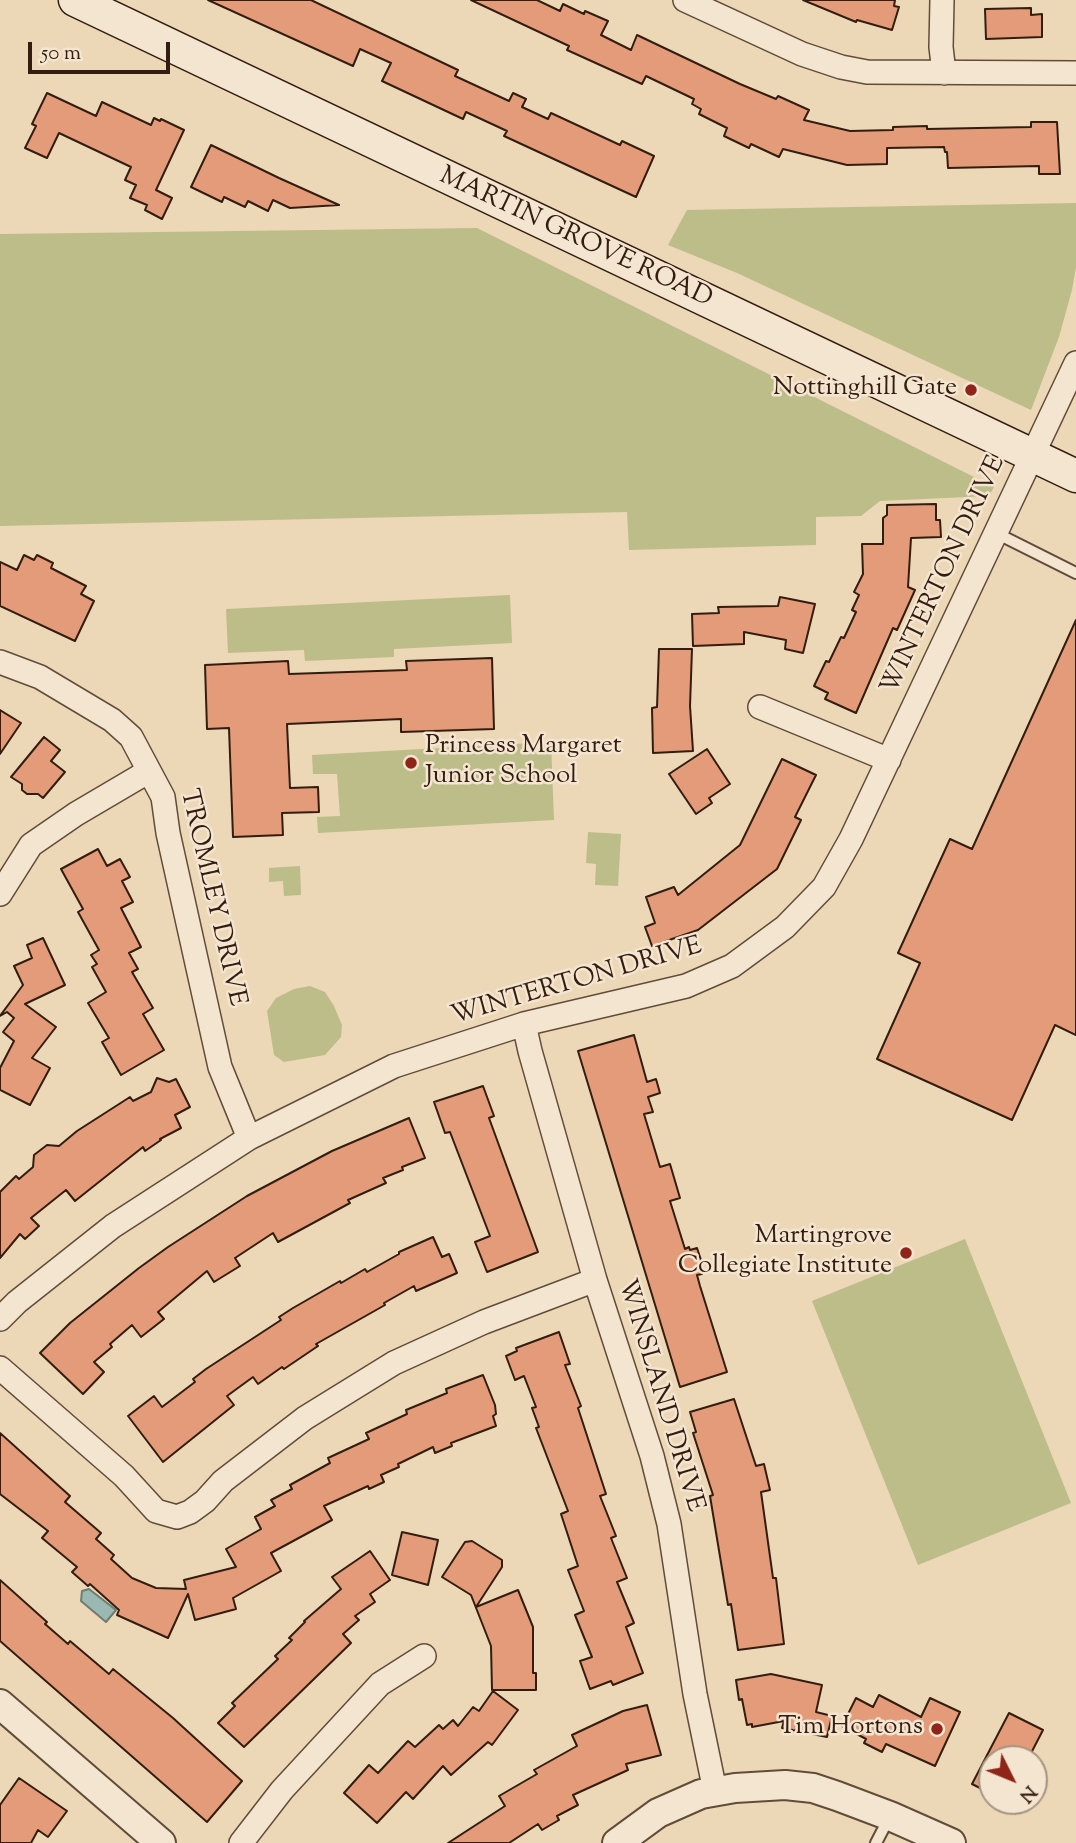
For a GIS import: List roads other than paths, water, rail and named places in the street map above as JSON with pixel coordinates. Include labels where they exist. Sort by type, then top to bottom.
[{"type":"main road","name":"MARTIN GROVE ROAD","points":[[75,0],[1076,476]]},
{"type":"street","points":[[685,0],[803,54],[841,67],[884,74],[1076,73]]},
{"type":"street","points":[[942,0],[941,47],[944,73]]},
{"type":"street","points":[[1031,456],[1076,363]]},
{"type":"street","name":"WINTERTON DRIVE","points":[[0,1319],[17,1302],[113,1226],[249,1138],[394,1066],[524,1024],[687,986],[732,966],[767,941],[806,907],[824,887],[851,839],[1031,456]]},
{"type":"street","name":"TROMLEY DRIVE","points":[[0,662],[40,677],[112,720],[131,737],[163,797],[168,833],[220,1067],[249,1138]]},
{"type":"street","points":[[760,707],[889,760]]},
{"type":"street","points":[[0,894],[31,845],[76,814],[149,771]]},
{"type":"street","name":"WINSLAND DRIVE","points":[[524,1024],[594,1280],[652,1456],[669,1524],[695,1695],[715,1791]]},
{"type":"street","points":[[0,1368],[124,1476],[156,1511],[177,1517],[198,1507],[223,1480],[305,1418],[394,1363],[484,1322],[594,1280]]},
{"type":"street","points":[[241,1843],[282,1790],[380,1684],[424,1656]]},
{"type":"street","points":[[3,1715],[161,1843]]},
{"type":"street","points":[[617,1843],[658,1814],[688,1799],[715,1791],[785,1785],[813,1788],[890,1816],[951,1843]]},
{"type":"lane","points":[[996,533],[1076,573]]},
{"type":"lane","points":[[876,1843],[890,1816]]},
{"type":"water","points":[[89,1589],[116,1610],[106,1622],[81,1601],[82,1591]]},
{"type":"place","name":"Nottinghill Gate","points":[[971,390]]},
{"type":"place","name":"Princess Margaret Junior School","points":[[411,763]]},
{"type":"place","name":"Martingrove Collegiate Institute","points":[[906,1253]]},
{"type":"place","name":"Tim Hortons","points":[[937,1729]]}]
